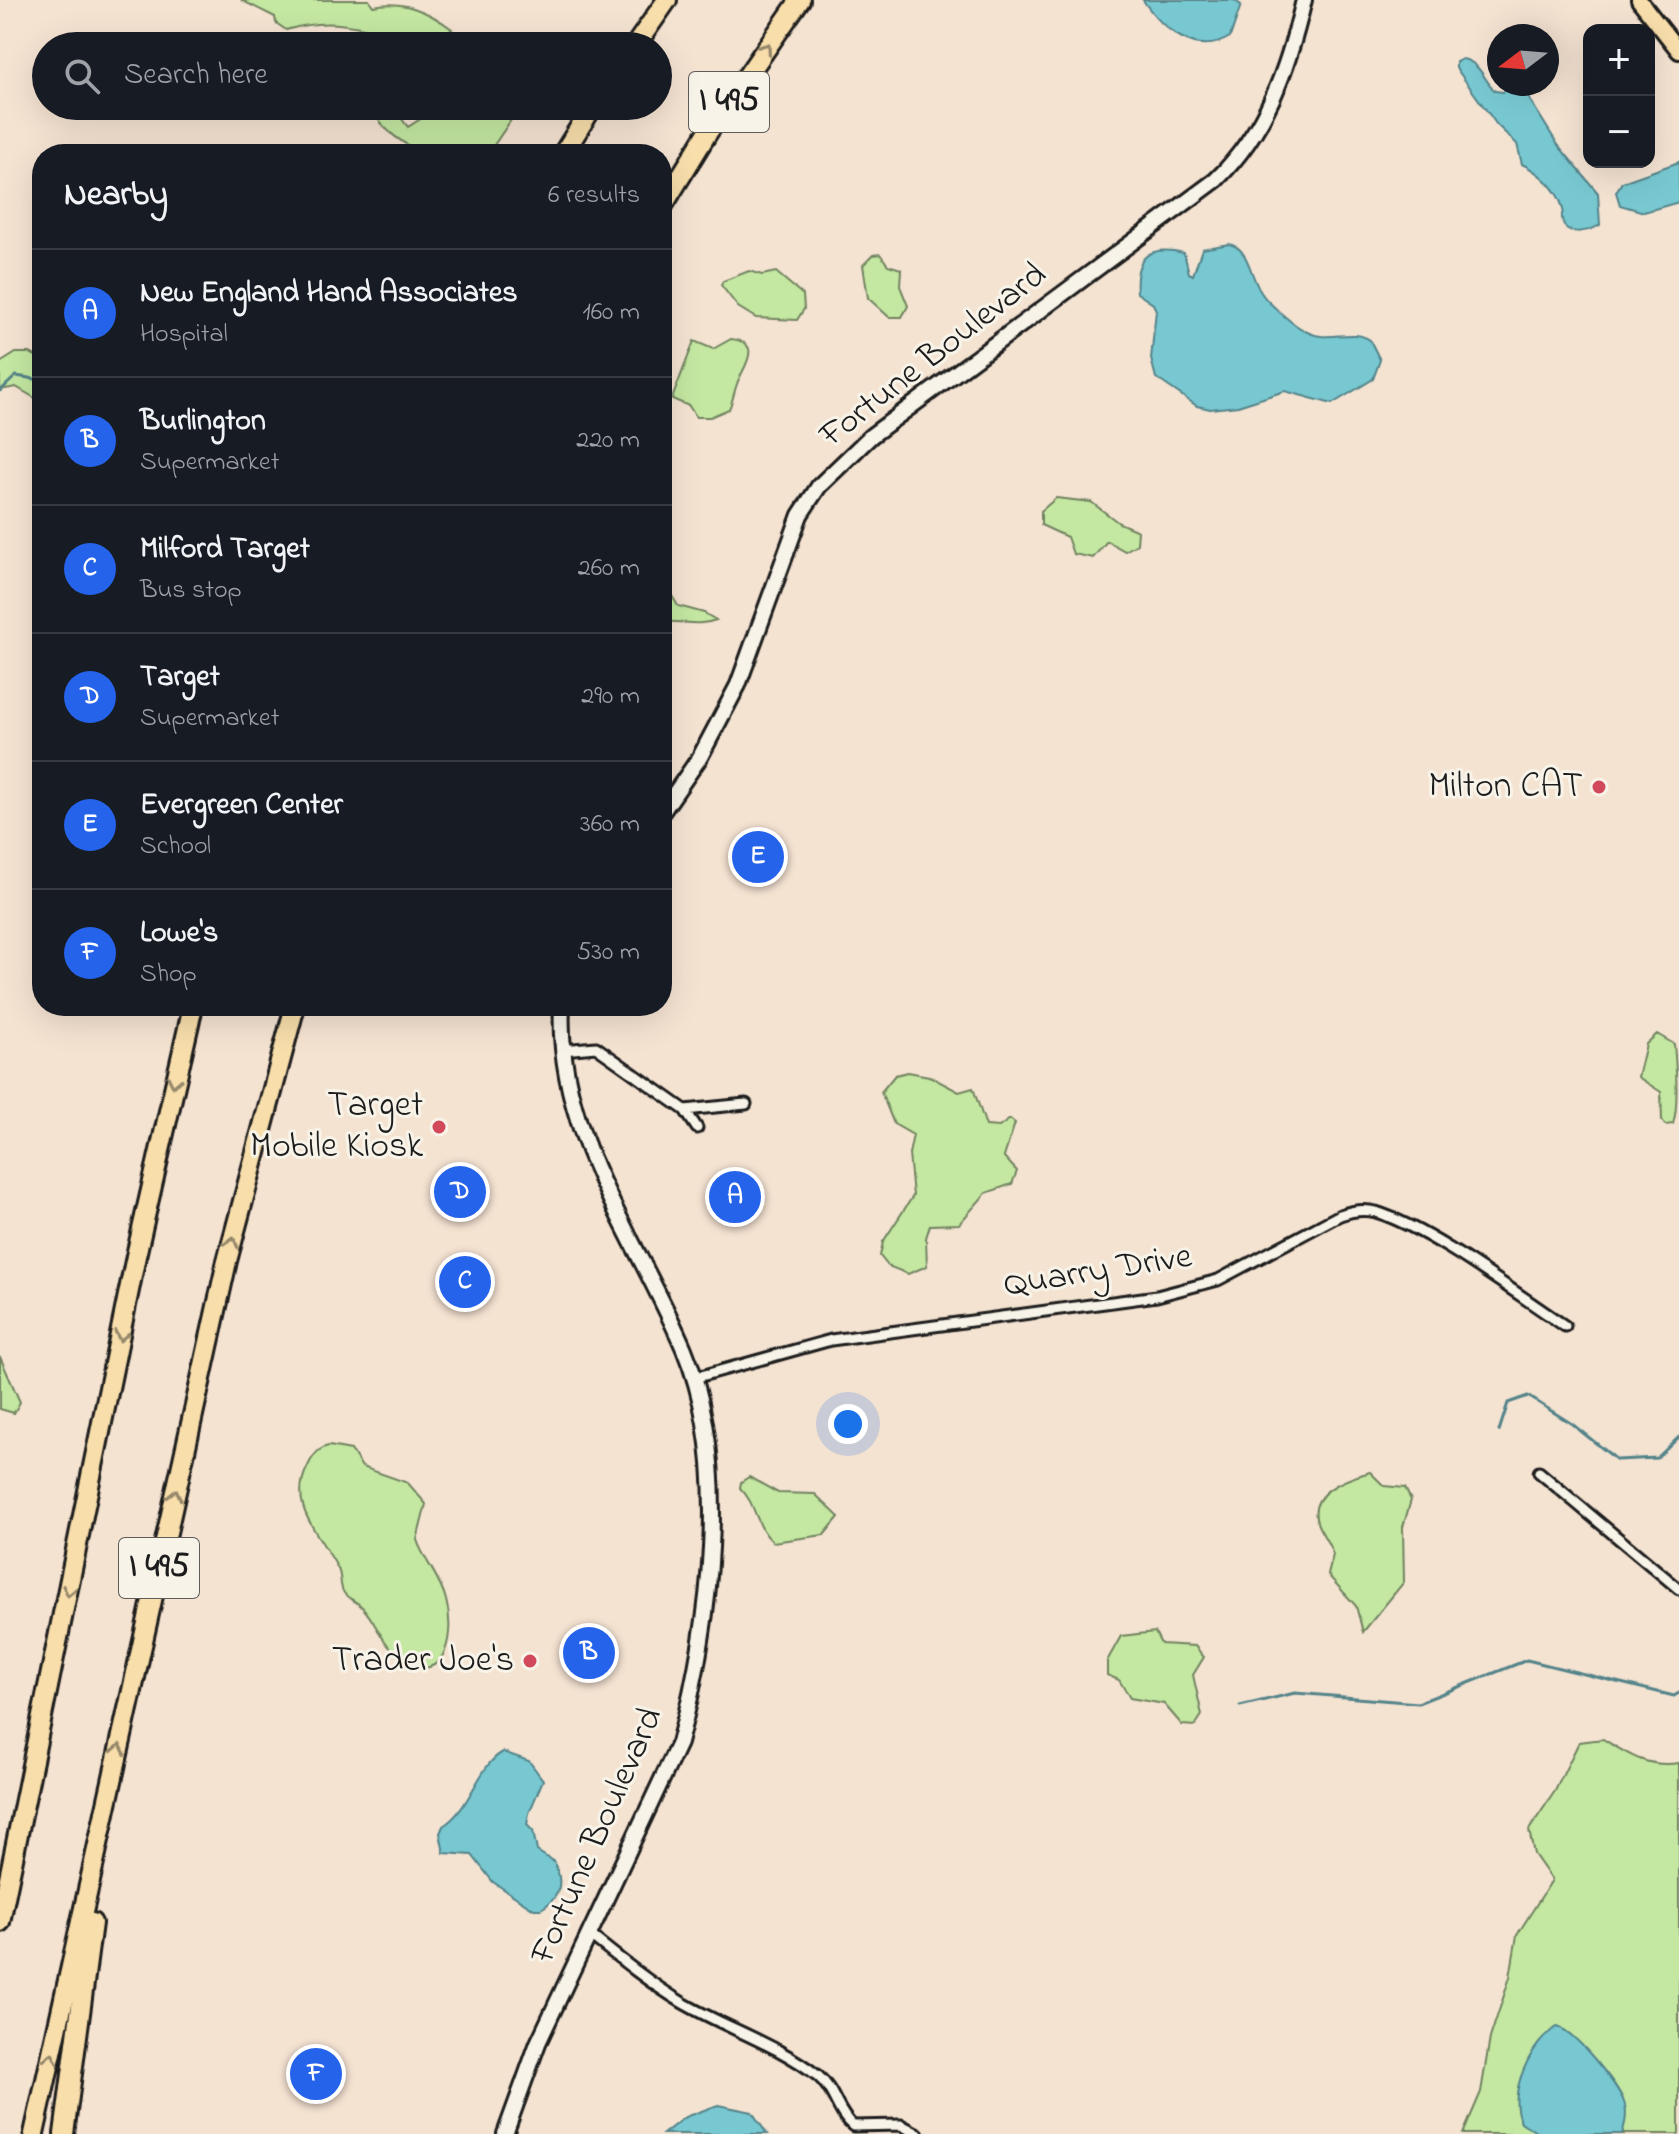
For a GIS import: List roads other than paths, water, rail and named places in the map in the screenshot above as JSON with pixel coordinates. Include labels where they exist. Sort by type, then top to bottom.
[{"type":"highway","points":[[645,32],[667,0]]},
{"type":"highway","name":"I 495","points":[[672,191],[708,132],[800,0]]},
{"type":"highway","points":[[569,144],[584,120]]},
{"type":"highway","name":"I 495","points":[[0,1922],[136,1256],[191,1016]]},
{"type":"highway","name":"I 495","points":[[34,2134],[227,1261],[292,1016]]},
{"type":"highway","points":[[64,2134],[111,1786]]},
{"type":"main road","name":"Fortune Boulevard","points":[[672,798],[700,757],[733,697],[786,548],[819,486],[871,436],[1216,180],[1234,162],[1271,106],[1293,46],[1304,0]]},
{"type":"main road","points":[[1639,0],[1679,51]]},
{"type":"main road","name":"Fortune Boulevard","points":[[505,2134],[538,2043],[659,1789],[688,1709],[706,1591],[711,1511],[709,1465],[694,1378],[578,1126],[568,1094],[562,1050],[562,1016]]},
{"type":"street","points":[[562,1050],[596,1047],[685,1110],[697,1128]]},
{"type":"street","points":[[685,1110],[746,1104]]},
{"type":"street","name":"Quarry Drive","points":[[694,1378],[831,1340],[1157,1296],[1202,1287],[1340,1215],[1360,1210],[1375,1212],[1427,1237],[1565,1326]]},
{"type":"street","points":[[1539,1472],[1679,1589]]},
{"type":"street","points":[[589,1934],[643,1978],[685,2004],[754,2036],[817,2075],[833,2092],[853,2126],[901,2125],[918,2134]]},
{"type":"water","points":[[1143,0],[1234,0],[1241,5],[1230,37],[1205,44],[1193,42],[1170,30]]},
{"type":"water","points":[[1468,60],[1477,67],[1487,80],[1487,96],[1528,97],[1558,145],[1598,193],[1600,225],[1577,232],[1567,229],[1556,193],[1540,176],[1522,164],[1517,144],[1497,125],[1456,68],[1456,62]]},
{"type":"water","points":[[1679,162],[1679,202],[1644,212],[1620,205],[1616,192],[1622,182]]},
{"type":"water","points":[[1229,244],[1242,252],[1262,294],[1293,323],[1314,335],[1359,335],[1370,340],[1380,360],[1373,379],[1332,404],[1285,391],[1238,406],[1210,409],[1197,406],[1156,378],[1151,359],[1156,310],[1153,304],[1137,293],[1141,262],[1153,252],[1184,253],[1189,273],[1193,275],[1202,249]]},
{"type":"water","points":[[503,1752],[529,1761],[543,1780],[527,1825],[533,1831],[537,1851],[554,1862],[559,1883],[556,1895],[541,1909],[534,1909],[493,1882],[472,1855],[444,1853],[440,1833],[443,1826],[461,1809],[487,1767]]},
{"type":"water","points":[[1557,2027],[1565,2030],[1584,2048],[1620,2094],[1626,2110],[1622,2134],[1539,2134],[1521,2122],[1517,2097],[1524,2070],[1538,2044]]},
{"type":"water","points":[[718,2105],[752,2112],[767,2134],[663,2134],[685,2117]]},
{"type":"waterway","points":[[0,391],[16,376],[32,378]]},
{"type":"waterway","points":[[1499,1431],[1508,1403],[1528,1396],[1572,1424],[1617,1460],[1657,1458],[1679,1437]]},
{"type":"waterway","points":[[1240,1706],[1295,1693],[1418,1703],[1527,1660],[1674,1696],[1679,1693]]},
{"type":"place","name":"Milton CAT","points":[[1599,787]]},
{"type":"place","name":"Evergreen Center","points":[[758,857]]},
{"type":"place","name":"Target Mobile Kiosk","points":[[439,1127]]},
{"type":"place","name":"Target","points":[[460,1192]]},
{"type":"place","name":"New England Hand Associates","points":[[735,1197]]},
{"type":"place","name":"Milford Target","points":[[465,1282]]},
{"type":"place","name":"Burlington","points":[[589,1653]]},
{"type":"place","name":"Trader Joe's","points":[[530,1661]]},
{"type":"place","name":"Lowe's","points":[[316,2074]]}]
